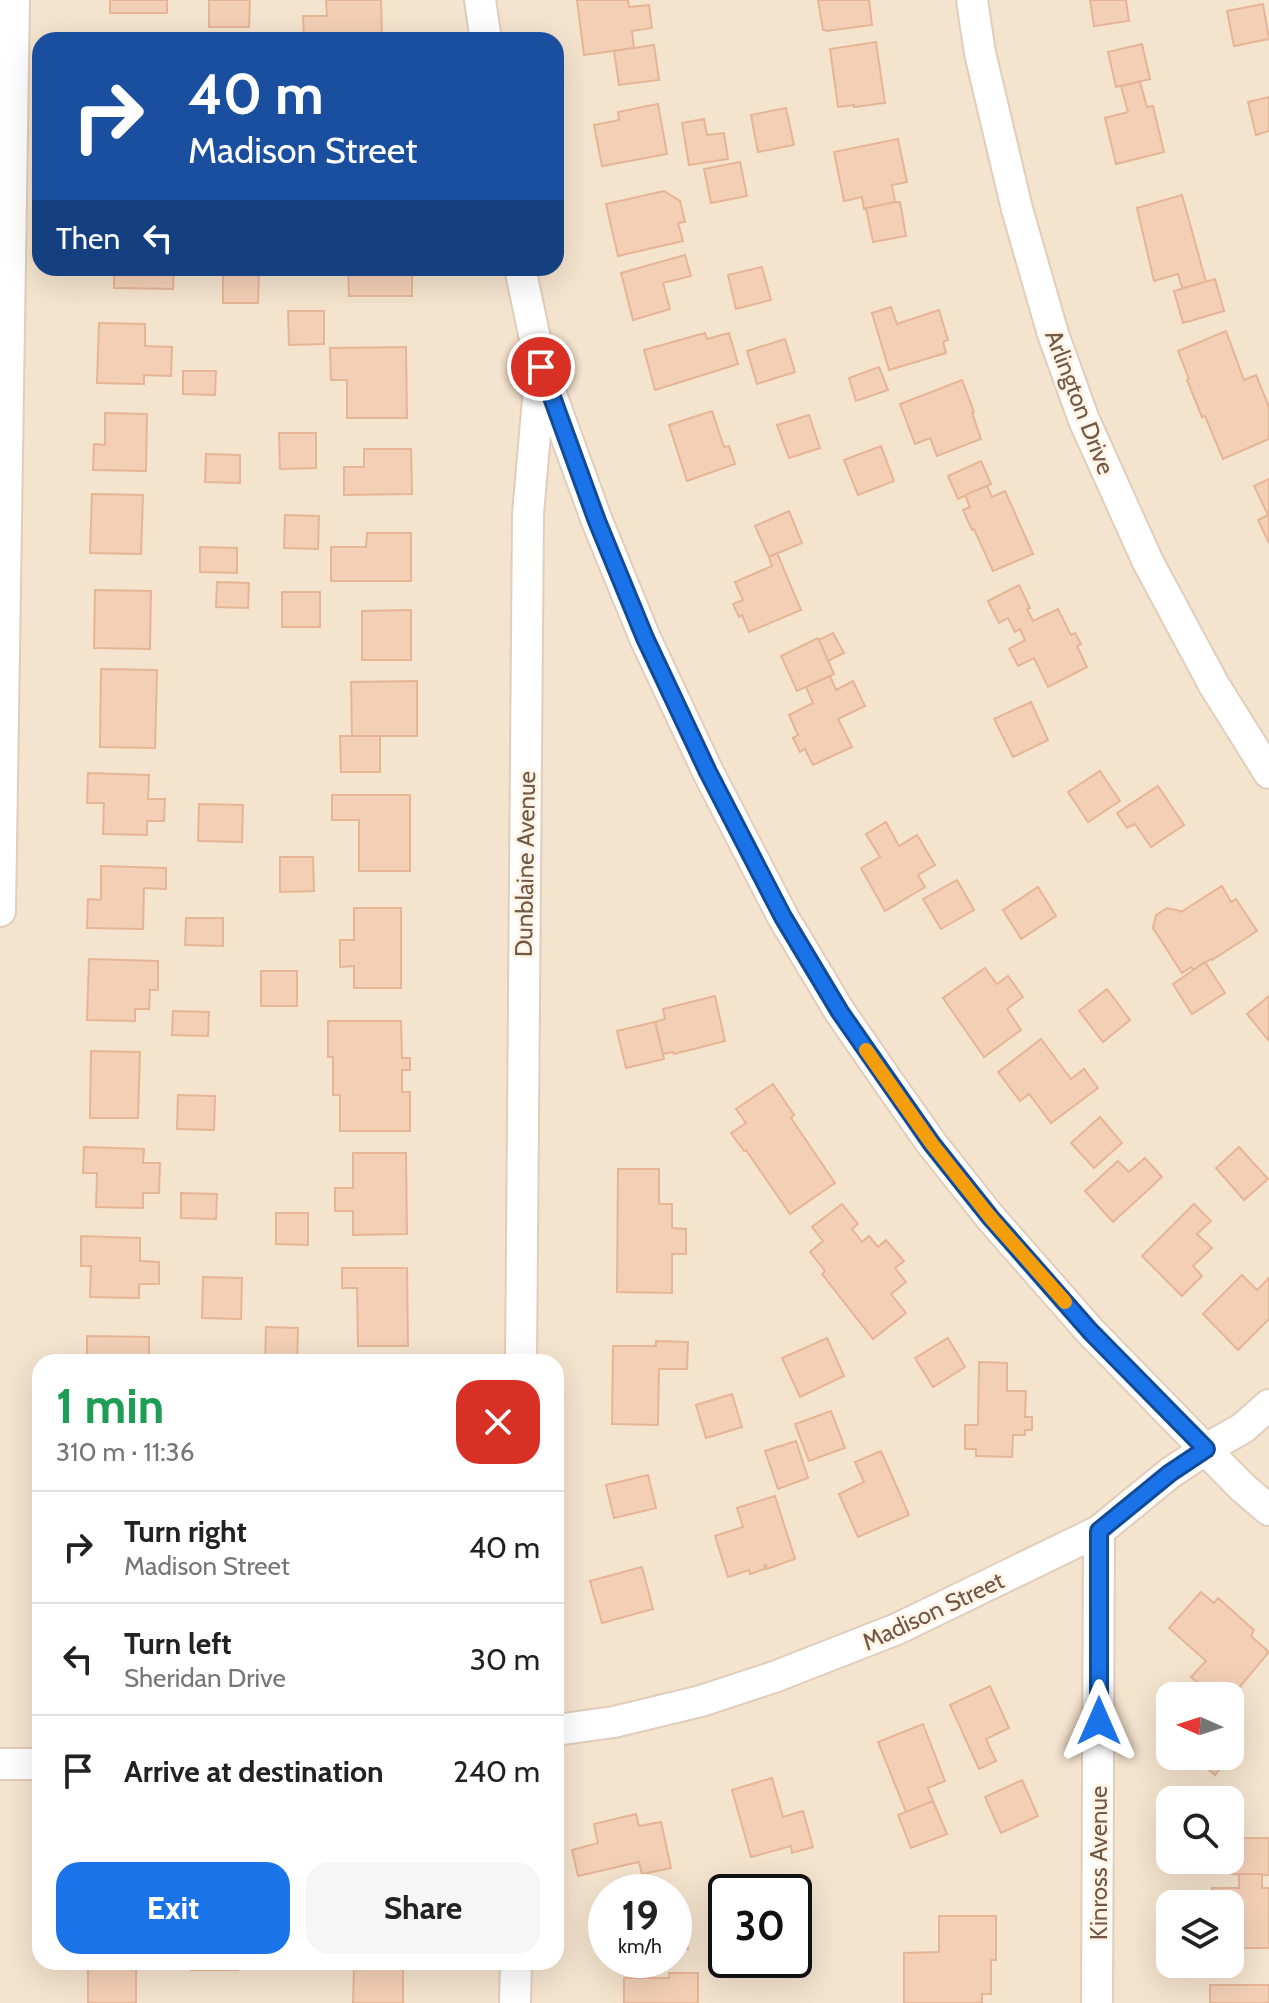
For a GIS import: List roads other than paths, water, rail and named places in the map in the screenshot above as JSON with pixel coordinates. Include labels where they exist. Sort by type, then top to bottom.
[{"type":"street","points":[[0,911],[14,0]]},
{"type":"street","points":[[480,0],[485,32]]},
{"type":"street","name":"Arlington Drive","points":[[972,0],[991,106],[1020,222],[1053,334],[1084,420],[1148,562],[1214,685],[1269,773]]},
{"type":"street","points":[[522,276],[541,367],[597,521],[645,638],[708,772],[783,917],[840,1012],[932,1144],[990,1217],[1090,1331],[1242,1487],[1269,1510]]},
{"type":"street","name":"Dunblaine Avenue","points":[[521,1354],[528,514],[541,367]]},
{"type":"street","name":"Madison Street","points":[[564,1729],[614,1722],[701,1701],[788,1672],[897,1629],[1099,1531],[1170,1473],[1243,1428],[1269,1405]]},
{"type":"street","name":"Kinross Avenue","points":[[1097,2003],[1099,1531]]},
{"type":"street","points":[[0,1764],[32,1764]]},
{"type":"street","points":[[515,2003],[516,1970]]}]
